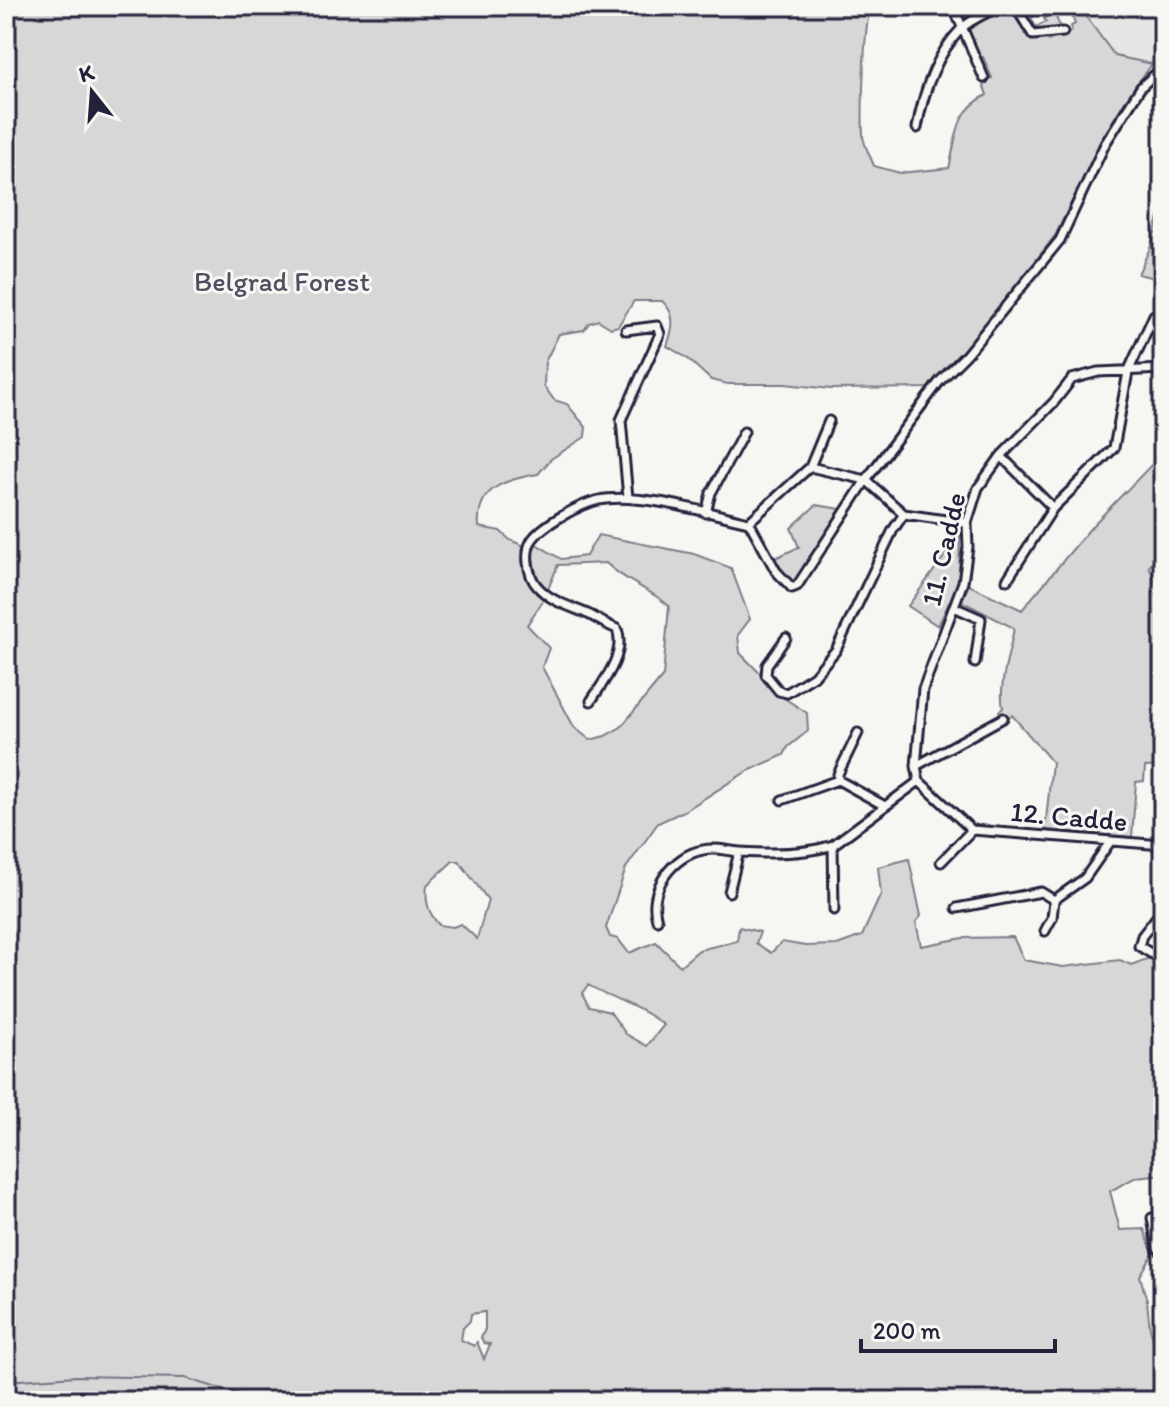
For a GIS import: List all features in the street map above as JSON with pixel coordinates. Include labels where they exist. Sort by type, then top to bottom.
[{"type":"street","points":[[953,6],[984,78]]},
{"type":"street","points":[[917,128],[921,102],[932,77],[963,27],[1000,6]]},
{"type":"street","points":[[1015,6],[1033,35],[1063,32]]},
{"type":"street","points":[[591,701],[611,670],[621,640],[617,629],[562,605],[539,588],[529,568],[528,550],[533,539],[575,508],[599,500],[628,498],[749,522],[776,571],[792,588],[797,586],[866,480],[940,381],[966,355],[1060,240],[1105,144],[1141,87],[1163,67]]},
{"type":"street","points":[[1007,580],[1053,508],[1114,448],[1128,372],[1154,315]]},
{"type":"street","points":[[626,330],[657,326],[660,334],[621,420],[628,498]]},
{"type":"street","name":"11. Cadde","points":[[919,781],[916,766],[923,689],[963,582],[968,547],[967,523],[978,488],[1001,456],[1072,379],[1098,372],[1163,369]]},
{"type":"street","points":[[749,522],[810,467],[829,421]]},
{"type":"street","points":[[706,513],[711,493],[744,432]]},
{"type":"street","points":[[1001,456],[1053,508]]},
{"type":"street","points":[[810,467],[866,480],[904,514],[967,523]]},
{"type":"street","points":[[786,638],[767,665],[766,675],[779,691],[787,693],[814,676],[836,650],[893,530],[904,514]]},
{"type":"street","points":[[954,607],[981,619],[975,663]]},
{"type":"street","points":[[916,766],[1003,718]]},
{"type":"street","points":[[838,780],[858,733]]},
{"type":"street","points":[[782,800],[838,780],[883,805]]},
{"type":"street","points":[[657,920],[655,894],[667,873],[687,855],[701,850],[720,849],[739,852],[821,849],[833,845],[919,781],[972,830],[941,862]]},
{"type":"street","name":"12. Cadde","points":[[972,830],[1163,845]]},
{"type":"street","points":[[1045,931],[1052,918],[1054,900],[1085,878],[1110,842]]},
{"type":"street","points":[[833,845],[834,910]]},
{"type":"street","points":[[729,892],[739,852]]},
{"type":"street","points":[[957,908],[1041,892],[1054,900]]},
{"type":"street","points":[[1152,954],[1139,946],[1142,936],[1163,909]]},
{"type":"street","points":[[1152,1218],[1157,1247],[1163,1254]]},
{"type":"shaded area","points":[[1078,6],[1163,6],[1163,43],[1157,59],[1152,64],[1115,56]]},
{"type":"green space","name":"Belgrad Forest","points":[[6,6],[872,6],[865,47],[863,136],[874,166],[900,173],[949,168],[963,117],[968,109],[987,95],[982,81],[992,78],[969,29],[1005,7],[1013,9],[1032,39],[1047,37],[1048,41],[1072,31],[1071,26],[1075,24],[1070,11],[1064,13],[1061,9],[1054,12],[1060,27],[1036,32],[1031,29],[1019,6],[1034,6],[1034,16],[1031,18],[1036,27],[1046,22],[1040,6],[1078,6],[1115,56],[1152,64],[1124,102],[1102,140],[1056,234],[931,388],[831,389],[785,384],[728,384],[711,380],[687,358],[667,346],[672,322],[667,306],[662,301],[634,301],[618,326],[611,328],[598,320],[589,323],[584,330],[559,334],[545,362],[544,386],[554,400],[567,404],[586,427],[585,437],[551,459],[538,474],[514,479],[495,488],[482,503],[479,527],[500,531],[524,546],[529,582],[544,599],[527,625],[549,648],[542,667],[574,727],[590,740],[621,727],[663,676],[669,606],[606,563],[558,565],[548,589],[540,582],[536,572],[532,551],[536,544],[561,559],[586,556],[598,535],[694,554],[731,568],[750,619],[738,635],[740,653],[784,698],[807,713],[808,731],[788,747],[784,755],[746,772],[686,810],[658,823],[626,868],[606,928],[610,937],[618,939],[629,953],[656,942],[680,966],[699,950],[737,941],[739,927],[760,932],[756,943],[771,953],[782,942],[805,946],[837,945],[862,936],[881,894],[878,867],[909,859],[921,916],[916,922],[921,946],[963,938],[1013,937],[1024,960],[1063,967],[1120,960],[1131,965],[1158,955],[1163,944],[1163,1174],[1136,1177],[1110,1191],[1120,1230],[1144,1229],[1153,1254],[1140,1276],[1150,1329],[1163,1368],[1163,1401],[6,1401]],"holes":[[[453,861],[459,861],[488,900],[477,939],[461,924],[453,927],[439,925],[428,906],[427,885]],[[588,985],[664,1025],[647,1046],[626,1034],[610,1012],[589,1007],[582,993]],[[485,1312],[485,1329],[481,1338],[484,1343],[490,1344],[484,1359],[477,1342],[474,1346],[461,1340],[463,1328],[470,1321],[471,1314]]]},
{"type":"green space","points":[[1163,205],[1163,280],[1138,274],[1150,248]]},
{"type":"green space","points":[[1157,459],[1163,475],[1163,549],[1149,567],[1163,598],[1159,605],[1163,621],[1163,766],[1145,767],[1144,781],[1136,782],[1132,837],[1045,830],[1052,762],[1012,715],[1005,720],[999,711],[1003,708],[1003,679],[1014,628],[961,601],[969,585],[1022,610],[1093,525]]},
{"type":"green space","points":[[816,505],[841,509],[796,581],[792,582],[773,559],[799,547],[791,528]]},
{"type":"green space","points":[[960,535],[959,582],[938,626],[908,606]]},
{"type":"waterway","points":[[6,1381],[76,1376],[185,1378],[260,1401]]}]
